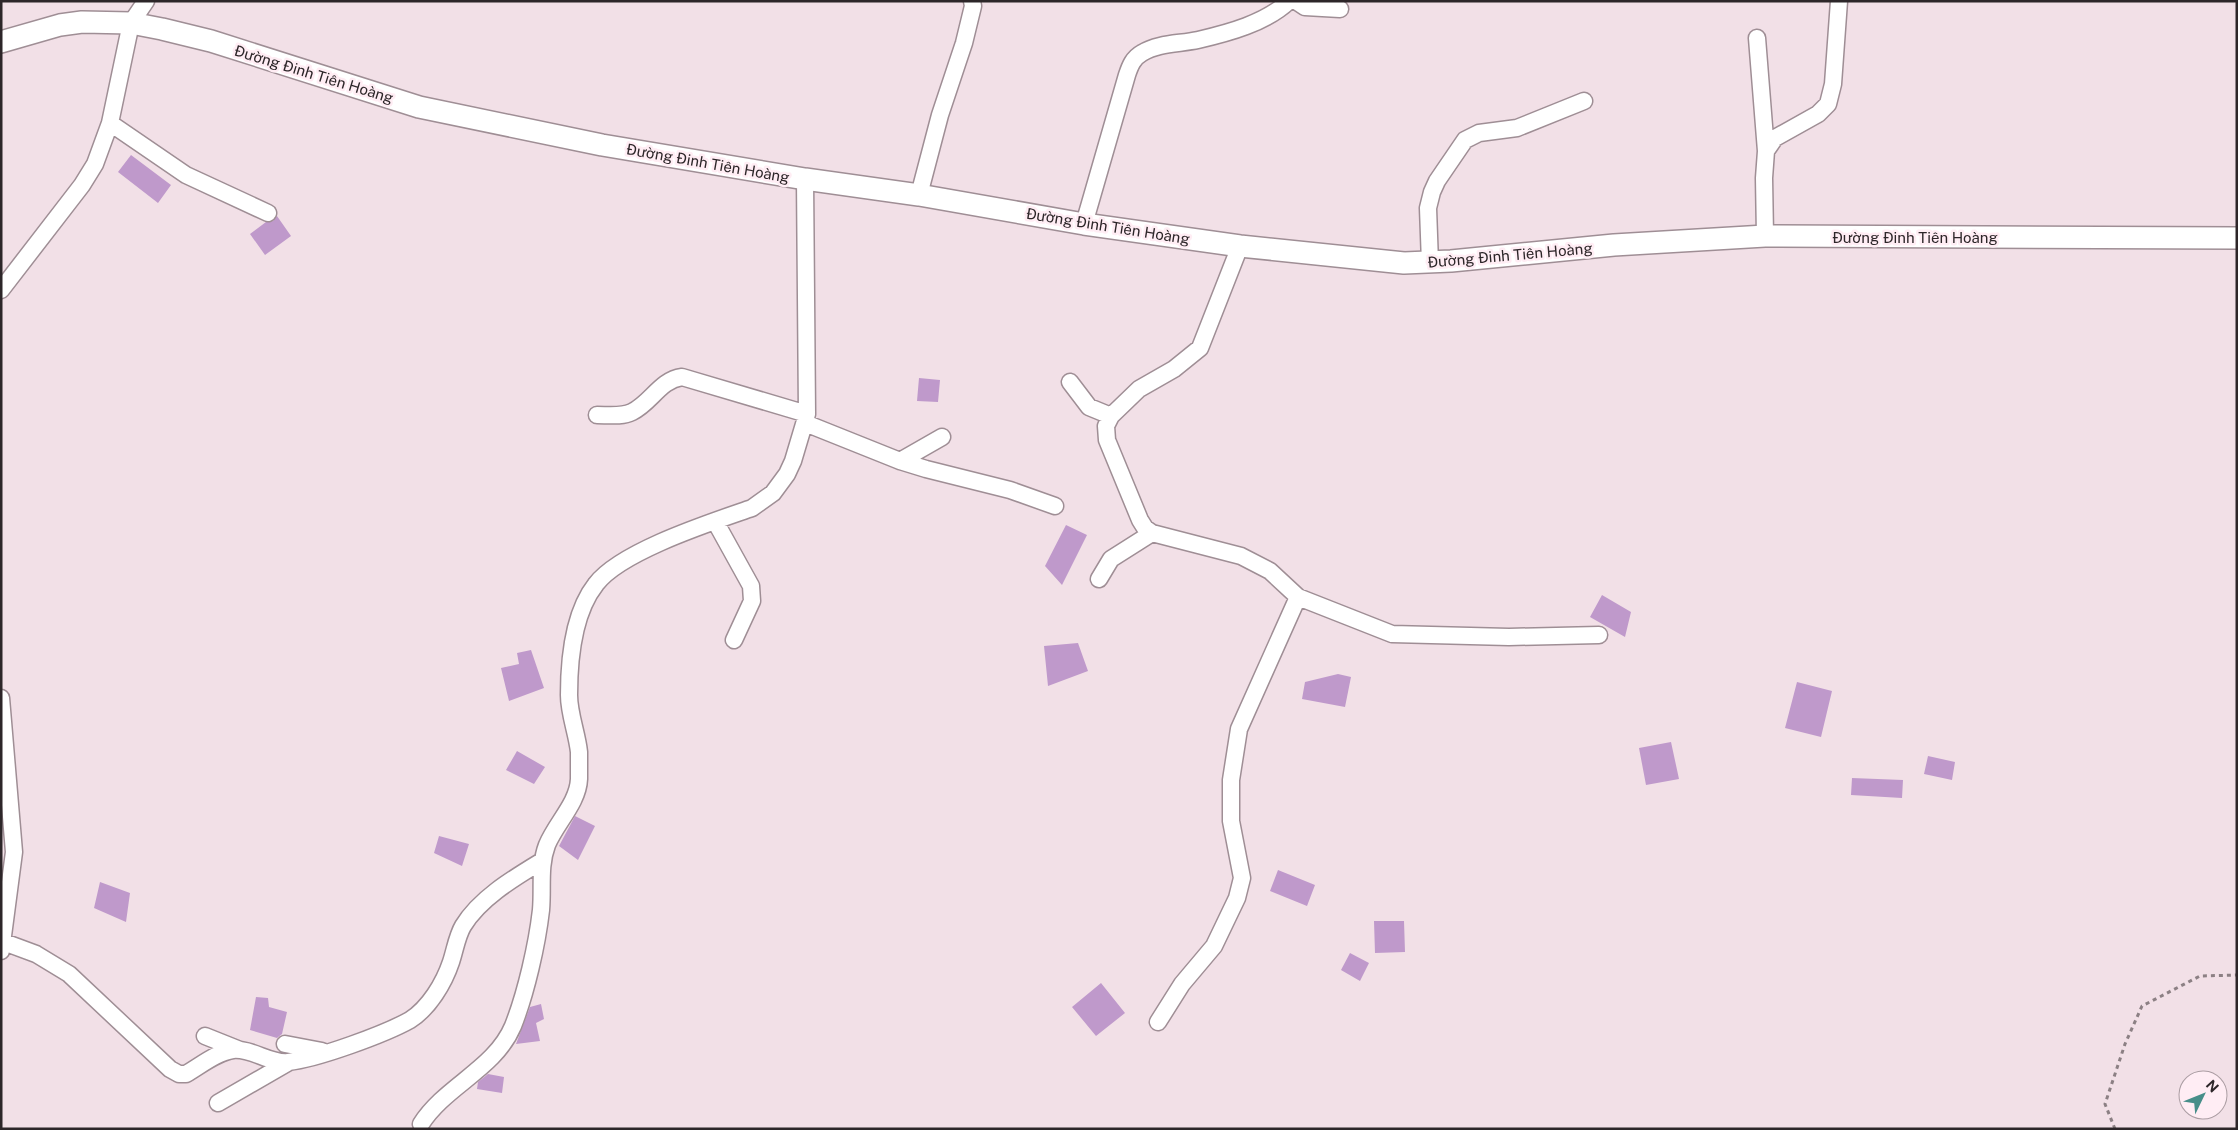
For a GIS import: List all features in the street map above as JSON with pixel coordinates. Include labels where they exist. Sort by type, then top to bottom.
[{"type":"main road","name":"Đường Đinh Tiên Hoàng","points":[[1,42],[52,27],[82,22],[132,24],[162,28],[211,41],[419,107],[602,145],[805,179],[919,195],[1084,224],[1240,246],[1329,256],[1430,263],[1614,245],[1765,236],[2237,238]]},
{"type":"street","points":[[1,290],[82,185],[95,164],[110,123],[132,24],[146,1]]},
{"type":"street","points":[[919,195],[940,115],[964,43],[973,6],[972,1]]},
{"type":"street","points":[[1084,224],[1127,75],[1131,64],[1138,56],[1161,46],[1197,40],[1257,21],[1274,13],[1289,1]]},
{"type":"street","points":[[1296,1],[1305,7],[1340,9]]},
{"type":"street","points":[[1766,151],[1775,138],[1818,114],[1828,104],[1833,84],[1839,1]]},
{"type":"street","points":[[1757,38],[1766,151],[1764,178],[1765,236]]},
{"type":"street","points":[[1430,263],[1428,208],[1432,192],[1437,181],[1465,140],[1479,132],[1517,128],[1584,101]]},
{"type":"street","points":[[110,123],[186,175],[268,213]]},
{"type":"street","points":[[421,1124],[436,1104],[451,1090],[469,1079],[500,1046],[512,1029],[523,997],[540,921],[542,861],[552,835],[571,802],[579,782],[579,752],[569,698],[570,658],[581,612],[588,597],[597,582],[626,561],[652,547],[752,508],[773,493],[793,461],[806,418],[805,179]]},
{"type":"street","points":[[1240,246],[1200,348],[1174,369],[1139,389],[1111,416],[1106,426],[1107,440],[1145,528],[1152,532],[1241,556],[1270,571],[1298,597],[1392,634],[1509,637],[1599,635]]},
{"type":"street","points":[[597,415],[624,415],[632,412],[667,382],[674,378],[682,377],[806,418],[900,460],[926,469],[1010,490],[1055,506]]},
{"type":"street","points":[[1070,382],[1089,406],[1111,416]]},
{"type":"street","points":[[900,460],[942,437]]},
{"type":"street","points":[[715,521],[751,586],[752,601],[734,640]]},
{"type":"street","points":[[1099,579],[1111,559],[1152,532]]},
{"type":"street","points":[[1158,1022],[1182,984],[1214,946],[1237,898],[1242,878],[1231,821],[1231,780],[1239,729],[1298,597]]},
{"type":"street","points":[[1,698],[14,852],[2,944],[36,954],[69,974],[175,1073],[186,1074],[225,1052],[240,1050]]},
{"type":"street","points":[[218,1103],[289,1062],[326,1052],[400,1026],[420,1013],[436,992],[447,973],[461,930],[469,918],[493,894],[542,861]]},
{"type":"street","points":[[205,1036],[240,1050],[274,1060],[289,1062]]},
{"type":"street","points":[[285,1044],[326,1052]]},
{"type":"path","points":[[2115,1129],[2105,1104],[2125,1044],[2142,1006],[2200,976],[2237,975]]},
{"type":"building","points":[[131,155],[171,185],[158,203],[118,172]]},
{"type":"building","points":[[277,216],[291,236],[265,255],[250,234],[266,222],[273,221]]},
{"type":"building","points":[[919,378],[940,380],[938,402],[917,401]]},
{"type":"building","points":[[1066,525],[1087,535],[1062,585],[1045,566]]},
{"type":"building","points":[[1602,595],[1631,612],[1625,637],[1590,617]]},
{"type":"building","points":[[1078,643],[1088,671],[1048,686],[1044,646]]},
{"type":"building","points":[[531,650],[544,688],[509,701],[501,668],[519,664],[517,653]]},
{"type":"building","points":[[1338,674],[1351,677],[1345,707],[1302,699],[1305,682]]},
{"type":"building","points":[[1797,682],[1832,691],[1821,737],[1785,728]]},
{"type":"building","points":[[1671,742],[1679,779],[1646,785],[1639,748]]},
{"type":"building","points":[[517,751],[545,767],[534,784],[506,770]]},
{"type":"building","points":[[1928,756],[1955,762],[1952,780],[1924,774]]},
{"type":"building","points":[[1852,778],[1903,780],[1902,798],[1851,795]]},
{"type":"building","points":[[575,816],[595,826],[578,860],[559,846]]},
{"type":"building","points":[[439,836],[469,844],[462,866],[434,853]]},
{"type":"building","points":[[1278,870],[1315,885],[1307,906],[1270,891]]},
{"type":"building","points":[[100,882],[130,893],[126,922],[94,908]]},
{"type":"building","points":[[1374,921],[1404,921],[1405,952],[1375,953]]},
{"type":"building","points":[[1350,953],[1369,963],[1360,981],[1341,970]]},
{"type":"building","points":[[1101,983],[1125,1013],[1096,1036],[1072,1007]]},
{"type":"building","points":[[256,997],[268,998],[269,1007],[287,1012],[282,1034],[277,1038],[250,1030]]},
{"type":"building","points":[[541,1004],[544,1019],[536,1023],[540,1041],[516,1044],[530,1007]]},
{"type":"building","points":[[488,1074],[504,1077],[502,1093],[477,1089],[478,1082]]}]
